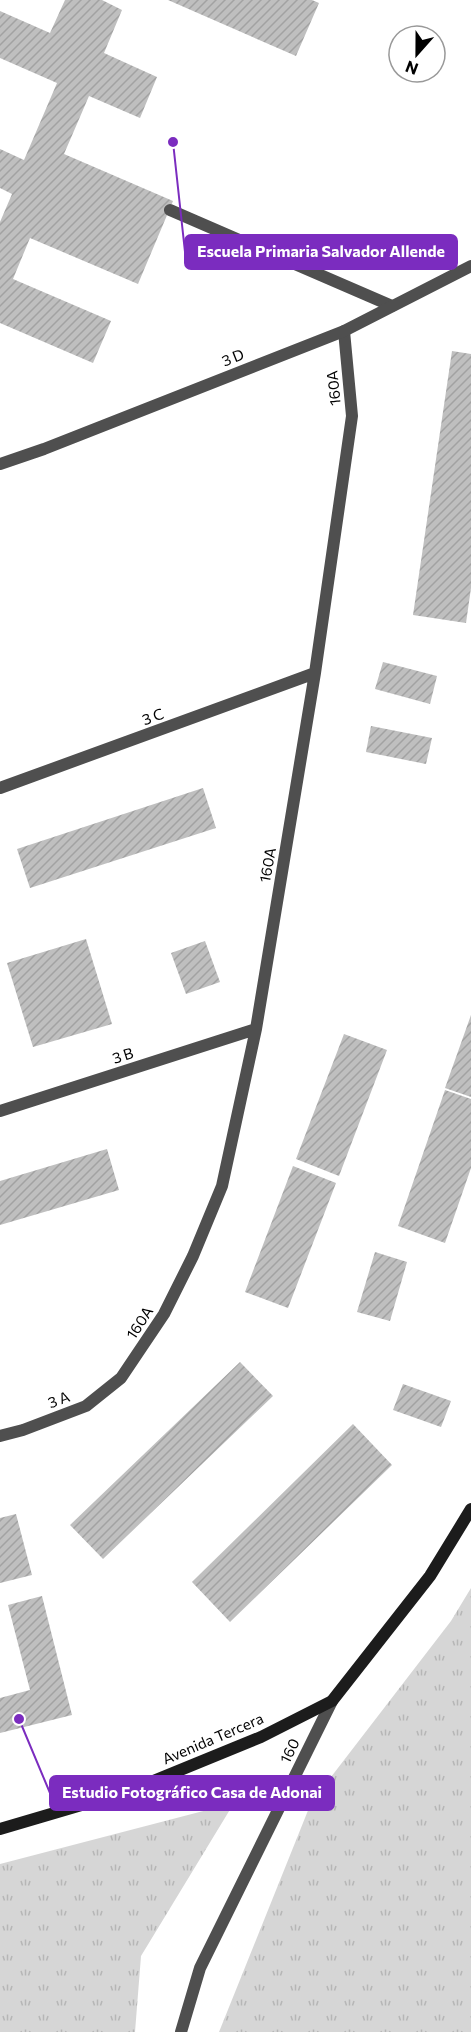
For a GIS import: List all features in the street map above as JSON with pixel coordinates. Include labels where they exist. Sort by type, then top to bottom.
[{"type":"main road","name":"160","points":[[332,1701],[430,1576],[471,1509]]},
{"type":"main road","name":"Avenida Tercera","points":[[0,1829],[129,1791],[261,1737],[332,1701]]},
{"type":"street","points":[[170,210],[392,306]]},
{"type":"street","name":"3 D","points":[[0,464],[44,449],[344,331],[471,266]]},
{"type":"street","name":"160A","points":[[121,1378],[164,1314],[193,1256],[222,1186],[255,1029],[315,673],[352,416],[344,331]]},
{"type":"street","name":"3 C","points":[[0,788],[315,673]]},
{"type":"street","name":"3 B","points":[[0,1111],[255,1029]]},
{"type":"street","name":"3 A","points":[[0,1436],[23,1430],[86,1406],[121,1378]]},
{"type":"street","name":"160","points":[[181,2032],[200,1968],[332,1701]]},
{"type":"green space","points":[[471,1588],[471,2032],[219,2032],[311,1803],[451,1621]]},
{"type":"green space","points":[[234,1803],[141,1956],[135,2032],[0,2032],[0,1864]]},
{"type":"building","points":[[65,0],[102,0],[122,10],[104,53],[157,77],[140,118],[89,96],[64,154],[173,201],[138,284],[30,238],[13,279],[111,321],[93,363],[0,323],[0,222],[12,194],[0,188],[0,149],[24,160],[57,83],[0,58],[0,11],[50,33]]},
{"type":"building","points":[[168,0],[312,0],[319,3],[296,56]]},
{"type":"building","points":[[452,351],[471,354],[471,588],[466,623],[413,615]]},
{"type":"building","points":[[383,662],[437,676],[430,704],[375,689]]},
{"type":"building","points":[[371,726],[432,738],[426,764],[366,752]]},
{"type":"building","points":[[203,788],[216,828],[30,888],[17,849]]},
{"type":"building","points":[[86,939],[112,1024],[33,1047],[7,963]]},
{"type":"building","points":[[205,941],[220,982],[186,994],[171,953]]},
{"type":"building","points":[[471,1015],[471,1097],[445,1088]]},
{"type":"building","points":[[344,1034],[387,1050],[339,1176],[296,1159]]},
{"type":"building","points":[[445,1090],[471,1099],[471,1168],[445,1243],[398,1226]]},
{"type":"building","points":[[107,1149],[119,1190],[0,1225],[0,1181]]},
{"type":"building","points":[[293,1166],[336,1183],[288,1308],[245,1292]]},
{"type":"building","points":[[375,1252],[407,1262],[390,1321],[357,1312]]},
{"type":"building","points":[[240,1362],[273,1396],[103,1559],[70,1525]]},
{"type":"building","points":[[403,1384],[451,1401],[441,1427],[393,1410]]},
{"type":"building","points":[[353,1424],[392,1465],[230,1622],[192,1582]]},
{"type":"building","points":[[16,1514],[32,1575],[0,1583],[0,1518]]},
{"type":"building","points":[[42,1596],[72,1715],[0,1733],[0,1698],[30,1690],[8,1605]]},
{"type":"place","name":"Escuela Primaria Salvador Allende","points":[[173,142]]},
{"type":"place","name":"Estudio Fotográfico Casa de Adonai","points":[[19,1719]]}]
